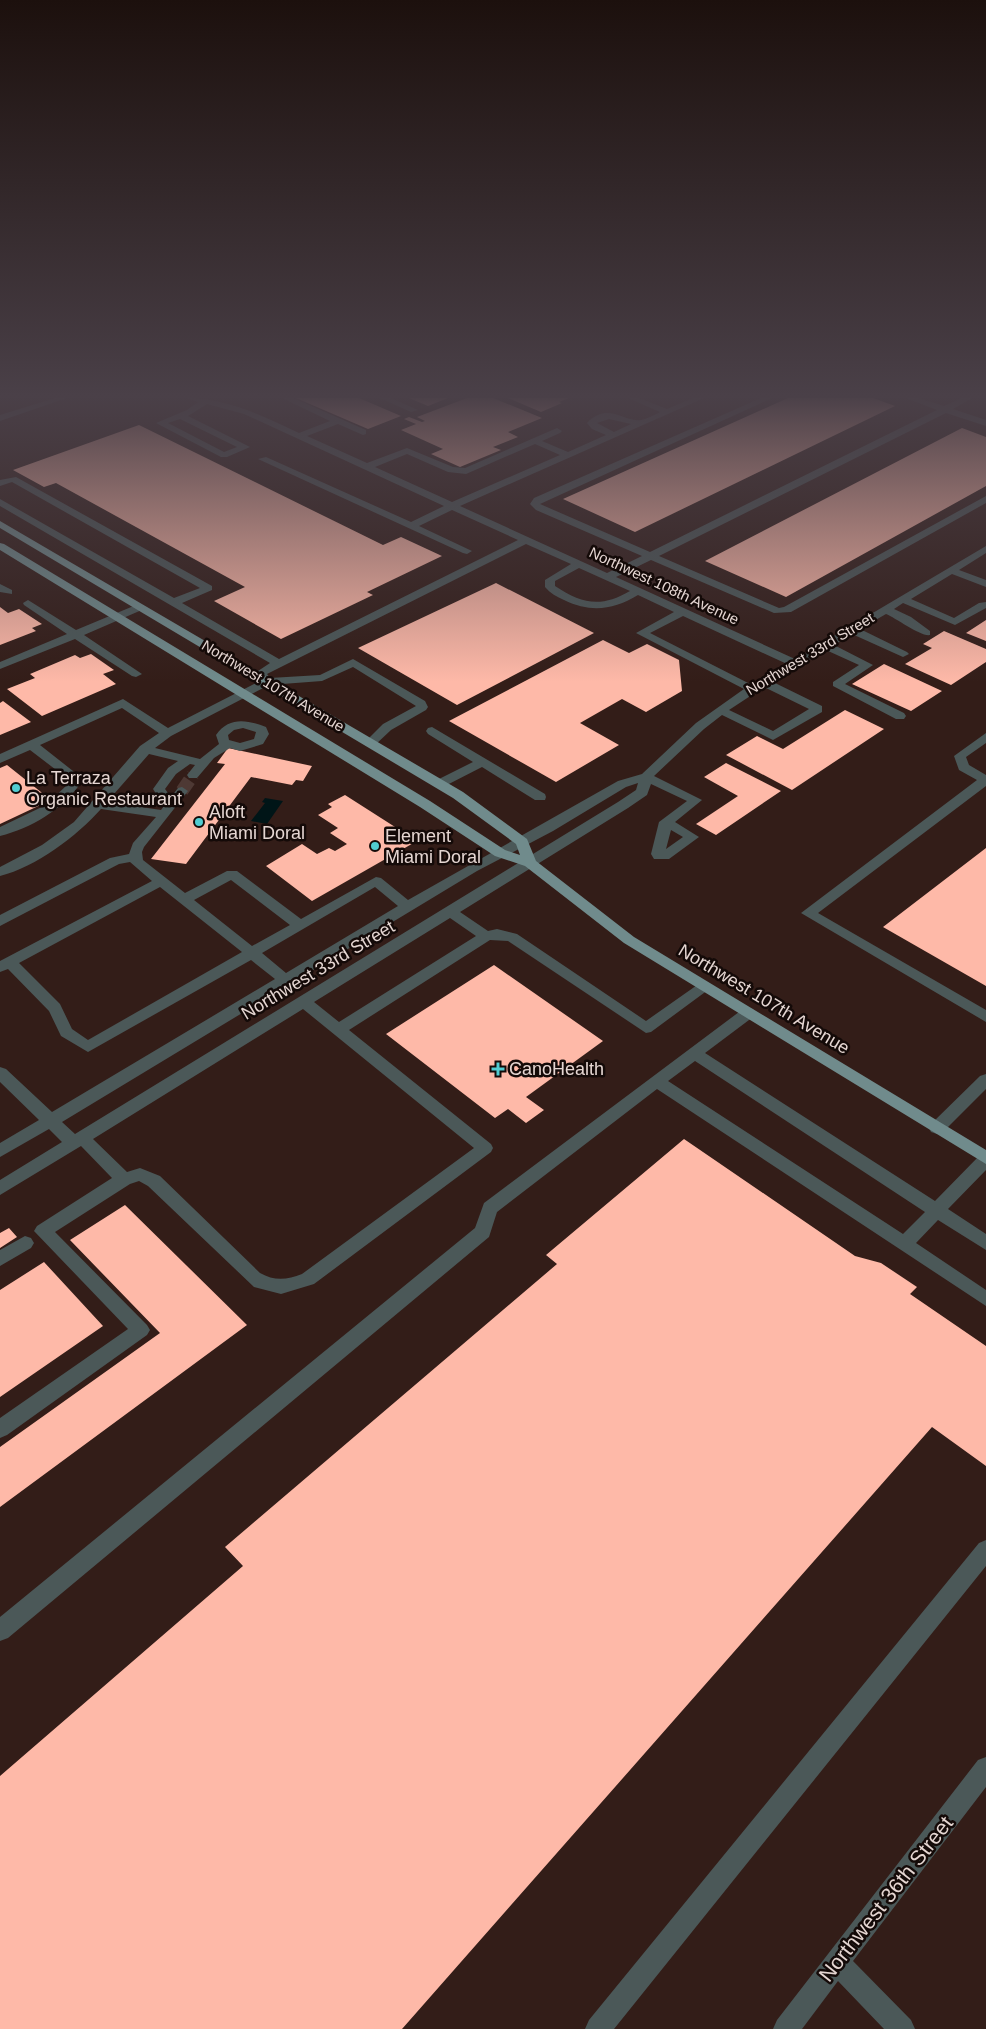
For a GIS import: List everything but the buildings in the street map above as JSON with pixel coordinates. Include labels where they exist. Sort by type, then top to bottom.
[{"type":"main road","name":"Northwest 107th Avenue","points":[[0,524],[439,784],[471,804],[522,842]]},
{"type":"main road","points":[[0,542],[19,535]]},
{"type":"main road","name":"Northwest 107th Avenue","points":[[0,546],[432,808],[500,853],[530,863],[616,931],[986,1158]]},
{"type":"main road","points":[[522,842],[530,863]]},
{"type":"street","points":[[37,493],[208,588],[174,602]]},
{"type":"street","points":[[336,493],[467,551]]},
{"type":"street","name":"Northwest 108th Avenue","points":[[423,493],[795,663]]},
{"type":"street","points":[[411,526],[482,493]]},
{"type":"street","points":[[554,493],[537,500],[535,504],[539,508],[771,610],[787,610],[986,499]]},
{"type":"street","points":[[608,577],[776,493]]},
{"type":"street","points":[[0,502],[278,663]]},
{"type":"street","points":[[267,682],[261,673],[278,663],[526,540]]},
{"type":"street","name":"Northwest 33rd Street","points":[[0,1151],[500,853],[622,784],[646,776],[691,734],[721,710],[752,689],[985,551]]},
{"type":"street","points":[[579,564],[550,580],[550,587],[580,602],[595,606],[610,605],[638,591]]},
{"type":"street","points":[[951,570],[986,584]]},
{"type":"street","points":[[903,599],[955,622],[983,604]]},
{"type":"street","points":[[28,603],[136,674]]},
{"type":"street","points":[[0,666],[140,607]]},
{"type":"street","points":[[885,609],[907,619],[926,633]]},
{"type":"street","points":[[683,612],[642,633],[752,689]]},
{"type":"street","points":[[851,629],[903,654]]},
{"type":"street","points":[[825,645],[867,665],[837,684],[900,716]]},
{"type":"street","points":[[0,872],[54,844],[78,826],[144,749],[167,733],[267,682],[322,678],[353,662],[421,704],[422,707],[387,727],[370,743]]},
{"type":"street","points":[[721,710],[773,736],[818,709],[763,682]]},
{"type":"street","points":[[0,759],[123,703],[167,733]]},
{"type":"street","points":[[432,731],[540,796]]},
{"type":"street","points":[[986,737],[960,756],[963,767],[986,780],[808,913],[986,1017]]},
{"type":"street","points":[[193,775],[210,755],[228,744]]},
{"type":"street","points":[[0,832],[49,809],[68,794],[74,784],[70,774],[32,745]]},
{"type":"street","points":[[144,749],[203,763]]},
{"type":"street","points":[[168,809],[159,789],[172,771],[187,760]]},
{"type":"street","points":[[439,784],[482,762]]},
{"type":"street","points":[[646,776],[696,800],[666,822]]},
{"type":"street","name":"Northwest 33rd Street","points":[[0,1188],[451,912],[638,795],[642,792],[646,776]]},
{"type":"street","points":[[182,791],[138,846],[135,857],[137,862],[286,980]]},
{"type":"street","points":[[97,804],[168,809]]},
{"type":"street","points":[[0,920],[115,861],[135,857]]},
{"type":"street","points":[[185,899],[232,874],[300,925]]},
{"type":"street","points":[[162,881],[5,965],[56,1008],[66,1032],[88,1047],[376,881],[407,907]]},
{"type":"street","points":[[451,912],[486,936]]},
{"type":"street","points":[[339,1029],[486,936],[497,934],[512,937],[646,1028],[705,987]]},
{"type":"street","points":[[0,1429],[141,1330],[43,1231],[124,1179],[140,1174],[146,1176],[254,1278],[270,1286],[289,1287],[317,1273],[485,1148],[304,1002]]},
{"type":"street","points":[[0,1631],[483,1232],[490,1208],[748,1013]]},
{"type":"street","points":[[696,1054],[986,1243]]},
{"type":"street","points":[[0,1073],[50,1121],[90,1147],[124,1179]]},
{"type":"street","points":[[936,1128],[986,1080]]},
{"type":"street","points":[[657,1081],[986,1299]]},
{"type":"street","points":[[904,1244],[986,1158]]},
{"type":"street","points":[[0,1259],[25,1243]]},
{"type":"street","points":[[598,2029],[986,1550]]},
{"type":"street","name":"Northwest 36th Street","points":[[786,2029],[986,1768]]},
{"type":"street","points":[[837,1962],[902,2029]]},
{"type":"shaded area","points":[[265,798],[283,801],[267,824],[251,821],[265,803],[262,802]]},
{"type":"tunnel","points":[[182,791],[193,775]]},
{"type":"place","name":"La Terraza Organic Restaurant","points":[[16,788]]},
{"type":"place","name":"Aloft Miami Doral","points":[[199,822]]},
{"type":"place","name":"Element Miami Doral","points":[[375,846]]},
{"type":"place","name":"CanoHealth","points":[[498,1069]]}]
